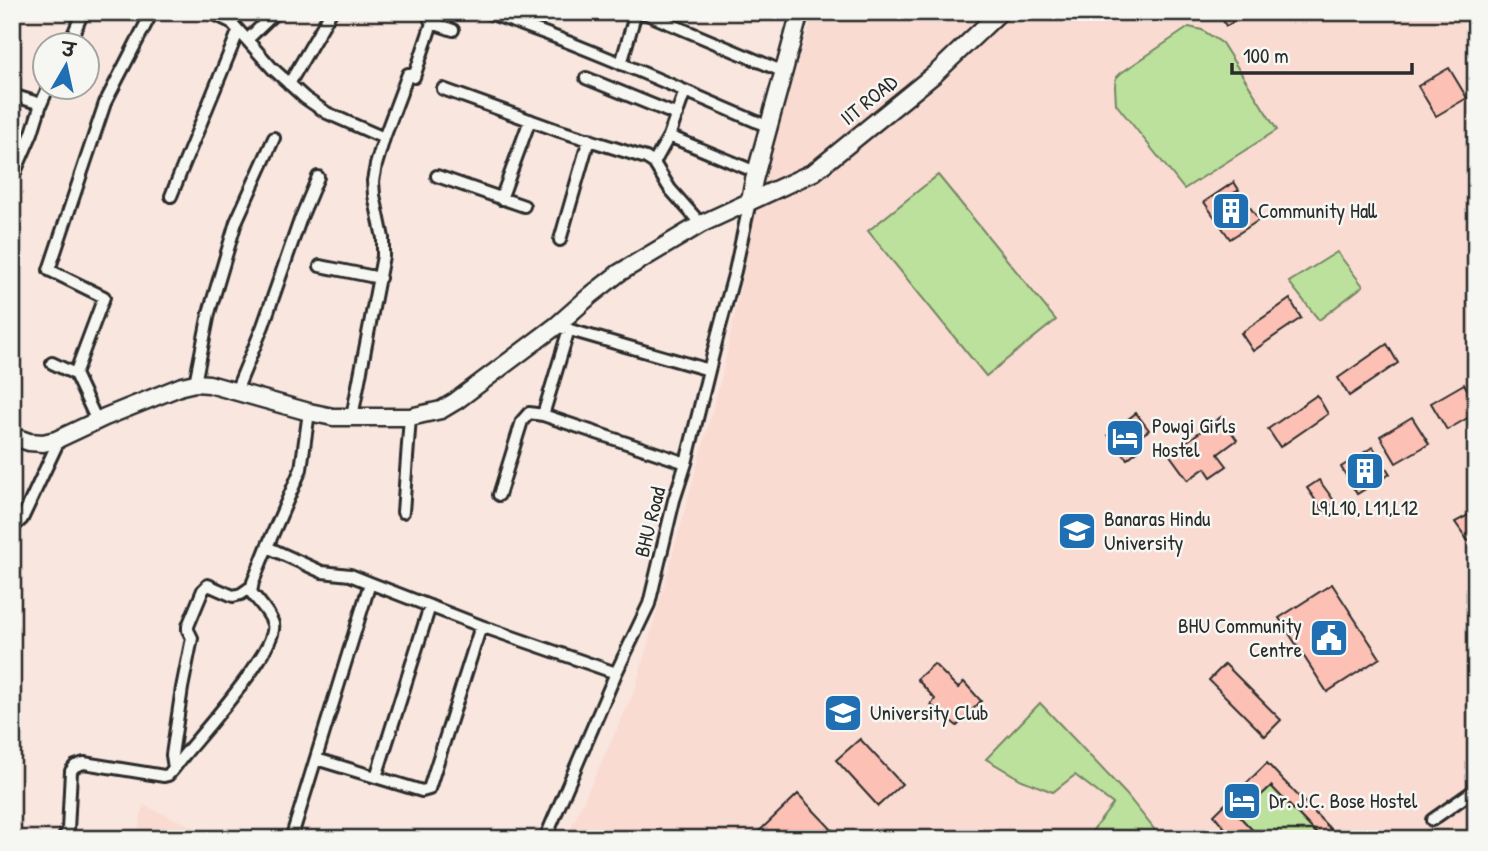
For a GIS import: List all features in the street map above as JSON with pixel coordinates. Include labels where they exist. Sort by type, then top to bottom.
[{"type":"street","points":[[74,32],[83,12]]},
{"type":"street","points":[[75,374],[104,297],[49,270],[104,103],[152,12]]},
{"type":"street","points":[[171,196],[238,32],[234,17],[210,12]]},
{"type":"street","points":[[248,39],[276,12]]},
{"type":"street","points":[[289,84],[331,12]]},
{"type":"street","points":[[485,12],[621,64],[769,127]]},
{"type":"street","points":[[621,64],[636,12]]},
{"type":"street","points":[[642,12],[784,72]]},
{"type":"street","points":[[750,201],[800,12]]},
{"type":"street","name":"IIT ROAD","points":[[195,383],[209,384],[332,417],[410,417],[441,410],[562,328],[591,295],[619,273],[701,224],[814,172],[936,73],[1000,12]]},
{"type":"street","points":[[352,417],[380,278],[383,238],[374,195],[376,165],[384,138],[433,18],[453,30]]},
{"type":"street","points":[[238,32],[305,98],[327,113],[384,138]]},
{"type":"street","points":[[586,78],[677,115]]},
{"type":"street","points":[[443,89],[646,158],[654,163],[670,189],[701,224]]},
{"type":"street","points":[[654,163],[669,136],[685,91]]},
{"type":"street","points":[[12,95],[40,104],[32,133],[12,179]]},
{"type":"street","points":[[501,199],[530,120]]},
{"type":"street","points":[[669,136],[756,172]]},
{"type":"street","points":[[12,436],[29,442],[43,443],[195,383],[209,313],[236,222],[274,138]]},
{"type":"street","points":[[560,240],[589,139]]},
{"type":"street","points":[[437,176],[524,206]]},
{"type":"street","points":[[236,391],[318,177]]},
{"type":"street","name":"BHU Road","points":[[545,839],[616,673],[649,604],[674,500],[736,271],[750,201]]},
{"type":"street","points":[[320,266],[380,278]]},
{"type":"street","points":[[543,415],[562,328],[709,370]]},
{"type":"street","points":[[52,363],[75,374],[97,421]]},
{"type":"street","points":[[64,839],[68,830],[71,771],[75,766],[84,763],[168,775],[250,675],[271,638],[273,624],[251,592],[251,587],[301,469],[310,412]]},
{"type":"street","points":[[499,495],[522,421],[528,413],[543,415],[686,463]]},
{"type":"street","points":[[403,512],[410,417]]},
{"type":"street","points":[[12,528],[22,519],[60,438]]},
{"type":"street","points":[[267,547],[322,572],[350,575],[481,626],[616,673]]},
{"type":"street","points":[[291,839],[370,583]]},
{"type":"street","points":[[174,768],[172,755],[192,638],[188,626],[208,585],[233,596],[251,587]]},
{"type":"street","points":[[376,777],[430,606]]},
{"type":"street","points":[[316,759],[422,791],[429,789],[481,626]]},
{"type":"street","points":[[1432,820],[1476,789]]},
{"type":"shaded area","name":"Banaras Hindu University","points":[[814,12],[1476,12],[1476,839],[566,839],[635,690],[723,372],[763,175]]},
{"type":"shaded area","points":[[143,805],[220,839],[137,839]]},
{"type":"green space","points":[[1189,27],[1202,30],[1222,43],[1277,130],[1184,189],[1116,104],[1115,86],[1116,78],[1121,73]]},
{"type":"green space","points":[[938,175],[1056,320],[986,376],[868,231]]},
{"type":"green space","points":[[1337,252],[1363,286],[1319,320],[1289,282]]},
{"type":"green space","points":[[1040,703],[1126,794],[1162,839],[1086,839],[1113,804],[1075,775],[1053,792],[1022,780],[986,759]]},
{"type":"green space","points":[[1271,786],[1322,839],[1261,839],[1239,816]]},
{"type":"building","points":[[1218,12],[1246,12],[1247,14],[1226,26]]},
{"type":"building","points":[[1449,68],[1467,98],[1436,116],[1418,86]]},
{"type":"building","name":"Community Hall","points":[[1234,182],[1239,190],[1230,195],[1234,201],[1242,196],[1259,220],[1230,239],[1204,202]]},
{"type":"building","points":[[1290,299],[1301,318],[1253,351],[1241,333]]},
{"type":"building","points":[[1387,344],[1398,363],[1349,396],[1338,378]]},
{"type":"building","points":[[1464,384],[1476,404],[1476,413],[1447,430],[1431,403]]},
{"type":"building","points":[[1317,395],[1328,414],[1280,447],[1268,429]]},
{"type":"building","name":"Powgi Girls Hostel","points":[[1136,413],[1149,430],[1135,440],[1141,448],[1127,459],[1108,435]]},
{"type":"building","points":[[1221,417],[1237,440],[1218,454],[1227,466],[1211,477],[1205,468],[1188,480],[1169,454]]},
{"type":"building","points":[[1412,417],[1429,444],[1396,463],[1380,436]]},
{"type":"building","name":"L9,L10, L11,L12","points":[[1373,447],[1390,474],[1357,494],[1341,467]]},
{"type":"building","points":[[1319,480],[1335,502],[1323,511],[1307,488]]},
{"type":"building","points":[[1476,511],[1476,537],[1468,541],[1455,522]]},
{"type":"building","name":"BHU Community Centre","points":[[1332,584],[1380,658],[1327,692],[1279,618]]},
{"type":"building","points":[[934,664],[958,688],[964,682],[981,701],[957,726],[931,705],[935,699],[917,679]]},
{"type":"building","points":[[1225,664],[1281,720],[1265,736],[1209,680]]},
{"type":"building","points":[[860,739],[902,784],[878,806],[836,760]]},
{"type":"building","name":"Dr. J.C. Bose Hostel","points":[[1267,763],[1340,839],[1322,839],[1271,786],[1239,816],[1261,839],[1221,839],[1228,832],[1214,815]]},
{"type":"building","points":[[798,794],[837,835],[833,839],[751,839]]},
{"type":"place","name":"Community Hall","points":[[1231,211]]},
{"type":"place","name":"Powgi Girls Hostel","points":[[1125,438]]},
{"type":"place","name":"L9,L10, L11,L12","points":[[1365,471]]},
{"type":"place","name":"Banaras Hindu University","points":[[1077,531]]},
{"type":"place","name":"BHU Community Centre","points":[[1329,638]]},
{"type":"place","name":"University Club","points":[[843,713]]},
{"type":"place","name":"Dr. J.C. Bose Hostel","points":[[1242,801]]}]
